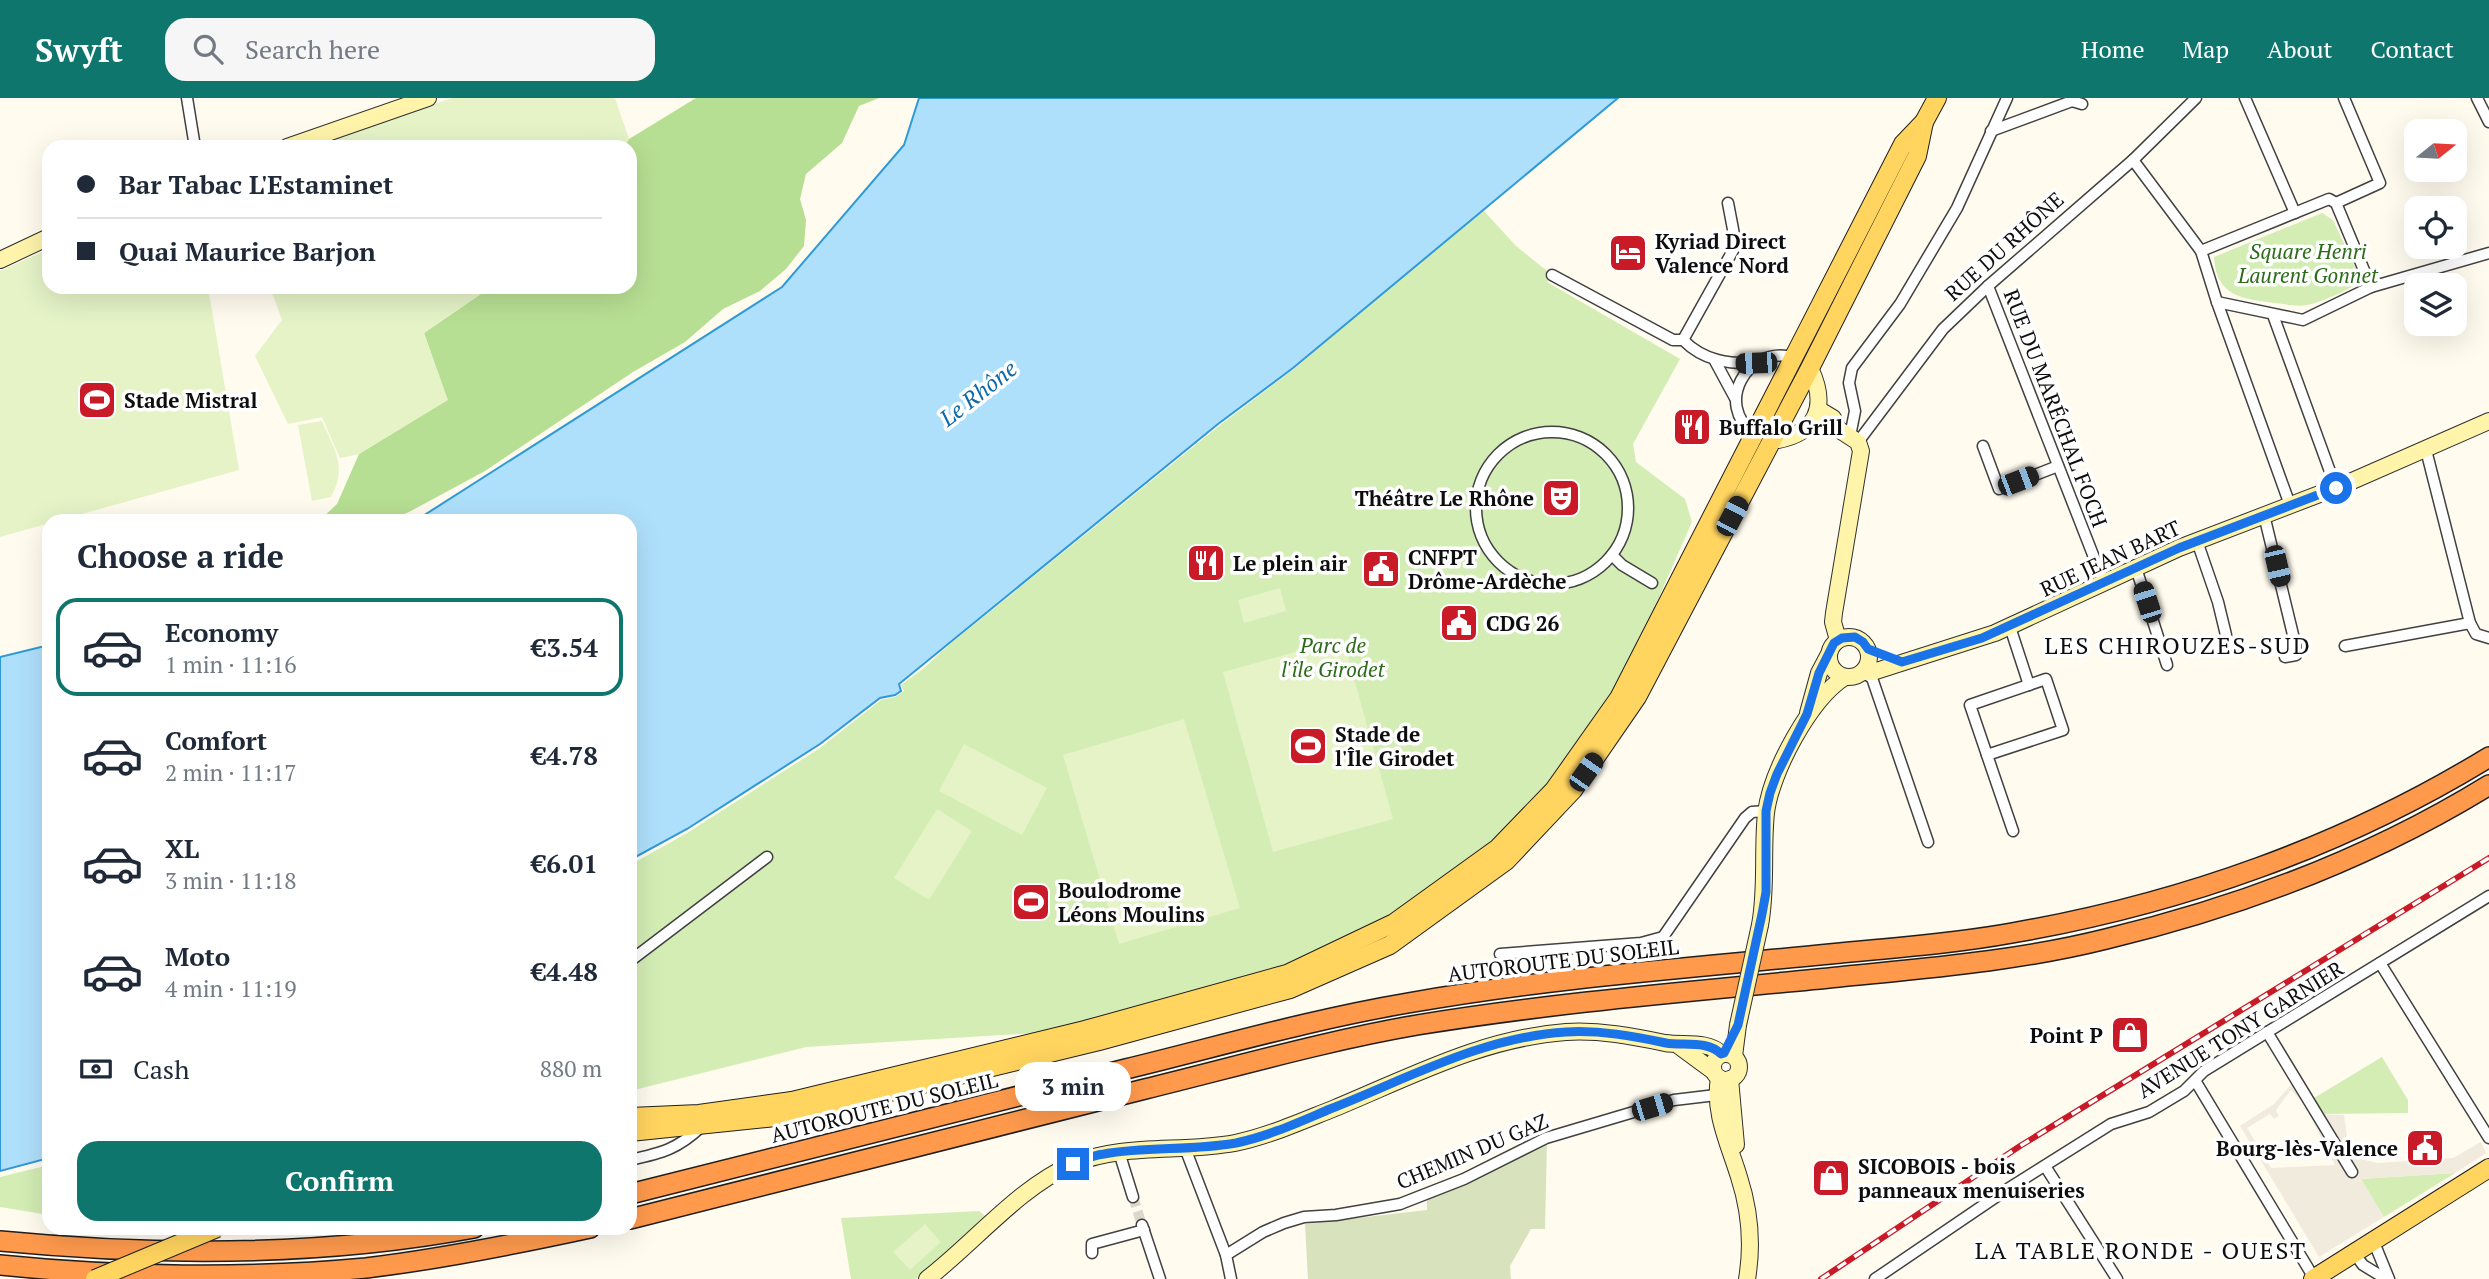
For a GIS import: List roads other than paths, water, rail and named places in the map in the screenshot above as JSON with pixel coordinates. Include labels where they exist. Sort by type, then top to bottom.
[{"type":"highway","name":"AUTOROUTE DU SOLEIL","points":[[637,1192],[1289,1028],[1406,1003],[1568,979],[2008,934],[2097,917],[2186,893],[2279,860],[2368,822],[2489,757]]},
{"type":"highway","name":"AUTOROUTE DU SOLEIL","points":[[637,1217],[1294,1052],[1413,1026],[1570,1003],[1948,966],[2015,957],[2104,940],[2195,915],[2289,883],[2380,845],[2489,785]]},
{"type":"highway","points":[[0,1241],[51,1246],[183,1251],[363,1243],[422,1235]]},
{"type":"highway","points":[[0,1265],[50,1270],[181,1275],[282,1273],[365,1268],[474,1253],[558,1235]]},
{"type":"main road","points":[[637,1117],[699,1114],[792,1101],[1085,1030],[1287,974],[1394,923],[1498,848],[1555,790],[1619,698],[1903,144],[1924,122],[1937,98]]},
{"type":"main road","points":[[637,1131],[795,1115],[1099,1041],[1290,989],[1390,945],[1506,861],[1573,790],[1637,697],[1810,368],[1917,156],[1924,122]]},
{"type":"main road","points":[[1792,358],[1810,368]]},
{"type":"main road","points":[[1754,434],[1772,441]]},
{"type":"main road","points":[[2313,1279],[2489,1168]]},
{"type":"main road","points":[[95,1279],[200,1235]]},
{"type":"street","points":[[187,98],[196,140]]},
{"type":"street","points":[[307,140],[428,98]]},
{"type":"street","points":[[1849,436],[1856,411],[1849,383],[1852,368],[1900,304],[1950,220],[2007,98]]},
{"type":"street","name":"RUE DU RHÔNE","points":[[1849,436],[1938,335],[1988,286],[2133,160],[2196,98]]},
{"type":"street","points":[[2245,98],[2295,213]]},
{"type":"street","points":[[2336,203],[2380,183],[2344,98]]},
{"type":"street","points":[[2477,98],[2489,122]]},
{"type":"street","points":[[1992,131],[2072,102],[2082,104]]},
{"type":"street","points":[[2133,160],[2201,251],[2290,505]]},
{"type":"street","points":[[2201,251],[2329,199],[2336,203],[2371,287]]},
{"type":"street","points":[[1683,340],[1736,245],[1728,203]]},
{"type":"street","points":[[0,260],[42,240]]},
{"type":"street","points":[[2217,302],[2303,320],[2371,287],[2489,253]]},
{"type":"street","points":[[1552,275],[1672,340],[1683,340],[1692,350],[1715,361],[1756,363]]},
{"type":"street","name":"RUE DU MARÉCHAL FOCH","points":[[1988,286],[2104,583]]},
{"type":"street","points":[[2273,315],[2336,488]]},
{"type":"street","points":[[1735,398],[1741,378],[1756,363],[1775,355],[1792,358]]},
{"type":"street","points":[[1715,361],[1735,398],[1744,424],[1754,434]]},
{"type":"street","points":[[1772,441],[1787,439],[1807,428],[1818,409],[1820,395],[1810,368]]},
{"type":"street","points":[[1818,409],[1833,418],[1861,450],[1833,622],[1838,640]]},
{"type":"street","name":"RUE JEAN BART","points":[[1863,672],[1873,672],[2010,627],[2197,541],[2336,488],[2489,421]]},
{"type":"street","points":[[1807,428],[1849,436]]},
{"type":"street","points":[[1541,432],[1566,432],[1590,441],[1609,457],[1621,475],[1627,495],[1628,516],[1623,537],[1612,555],[1586,576],[1570,582],[1551,584],[1532,581],[1515,574],[1500,563],[1481,533],[1477,515],[1477,497],[1484,474],[1498,455],[1516,440],[1541,432]]},
{"type":"street","points":[[1983,446],[1999,489],[2058,466]]},
{"type":"street","points":[[2426,450],[2470,622],[2476,634],[2489,638]]},
{"type":"street","points":[[2264,514],[2295,643],[2296,655],[2285,657]]},
{"type":"street","points":[[2197,541],[2226,635]]},
{"type":"street","points":[[1612,555],[1622,565],[1652,583]]},
{"type":"street","points":[[2136,568],[2167,665]]},
{"type":"street","points":[[2345,646],[2470,622]]},
{"type":"street","points":[[2010,627],[2029,685]]},
{"type":"street","points":[[1748,1279],[1751,1237],[1721,1076],[1715,1059],[1726,1054],[1737,1029],[1760,925],[1766,892],[1766,811],[1777,774],[1807,714],[1819,673],[1831,647],[1846,637],[1855,637],[1863,642],[1868,649],[1869,662],[1863,672],[1858,676],[1845,677],[1837,683],[1807,714]]},
{"type":"street","points":[[1868,649],[1902,662]]},
{"type":"street","points":[[1828,656],[1833,670],[1845,677]]},
{"type":"street","points":[[1863,672],[1872,678],[1928,842]]},
{"type":"street","points":[[1987,755],[2063,730],[2046,680],[1970,705],[1987,755],[2013,831]]},
{"type":"street","points":[[1500,954],[1641,943],[1663,936],[1745,818],[1752,812],[1766,811]]},
{"type":"street","points":[[637,956],[767,857]]},
{"type":"street","name":"AVENUE TONY GARNIER","points":[[1875,1279],[2111,1124],[2149,1112],[2196,1082],[2204,1072],[2489,896]]},
{"type":"street","points":[[2380,964],[2489,1138]]},
{"type":"street","points":[[2267,1032],[2353,1172]]},
{"type":"street","points":[[928,1279],[1040,1182],[1073,1164],[1102,1154],[1235,1143],[1276,1131],[1468,1052],[1537,1035],[1599,1033],[1626,1035],[1679,1046],[1707,1046],[1738,1062],[1739,1069],[1736,1075],[1721,1076],[1679,1046]]},
{"type":"street","points":[[1721,1076],[1716,1095],[1719,1115],[1740,1179]]},
{"type":"street","points":[[2196,1082],[2313,1279]]},
{"type":"street","name":"CHEMIN DU GAZ","points":[[1226,1255],[1263,1232],[1284,1223],[1304,1217],[1336,1215],[1400,1204],[1464,1179],[1546,1138],[1674,1100],[1716,1095]]},
{"type":"street","points":[[637,1158],[667,1151],[686,1140],[703,1125]]},
{"type":"street","points":[[1185,1148],[1226,1255],[1231,1279]]},
{"type":"street","points":[[1119,1153],[1133,1198]]},
{"type":"street","points":[[2045,1166],[2117,1279]]},
{"type":"street","points":[[1091,1253],[1092,1244],[1143,1228],[1160,1279]]},
{"type":"street","points":[[2373,1240],[2387,1279]]},
{"type":"street","points":[[2347,1257],[2387,1279]]},
{"type":"water","name":"Le Rhône","points":[[919,98],[1618,98],[1293,368],[1218,424],[899,684],[901,691],[880,698],[820,744],[687,829],[637,856],[637,514],[426,514],[782,287],[904,145]]},
{"type":"water","points":[[42,647],[42,1160],[0,1171],[0,657]]},
{"type":"tunnel","points":[[1133,1197],[1142,1225]]},
{"type":"railway","points":[[1821,1279],[2020,1146],[2489,858]]},
{"type":"place","name":"Kyriad Direct Valence Nord","points":[[1628,253]]},
{"type":"place","name":"Stade Mistral","points":[[97,400]]},
{"type":"place","name":"Buffalo Grill","points":[[1692,427]]},
{"type":"place","name":"Théâtre Le Rhône","points":[[1561,498]]},
{"type":"place","name":"Le plein air","points":[[1206,563]]},
{"type":"place","name":"CNFPT Drôme-Ardèche","points":[[1381,569]]},
{"type":"place","name":"CDG 26","points":[[1459,623]]},
{"type":"place","name":"Stade de l'Île Girodet","points":[[1308,746]]},
{"type":"place","name":"Boulodrome Léons Moulins","points":[[1031,902]]},
{"type":"place","name":"Point P","points":[[2130,1035]]},
{"type":"place","name":"Bourg-lès-Valence","points":[[2425,1148]]},
{"type":"place","name":"SICOBOIS - bois panneaux menuiseries","points":[[1831,1178]]},
{"type":"district","name":"LES CHIROUZES-SUD","points":[[2178,645]]},
{"type":"district","name":"LA TABLE RONDE - OUEST","points":[[2141,1250]]},
{"type":"park label","name":"Square Henri Laurent Gonnet","points":[[2308,263]]},
{"type":"park label","name":"Parc de l'île Girodet","points":[[1333,657]]}]
